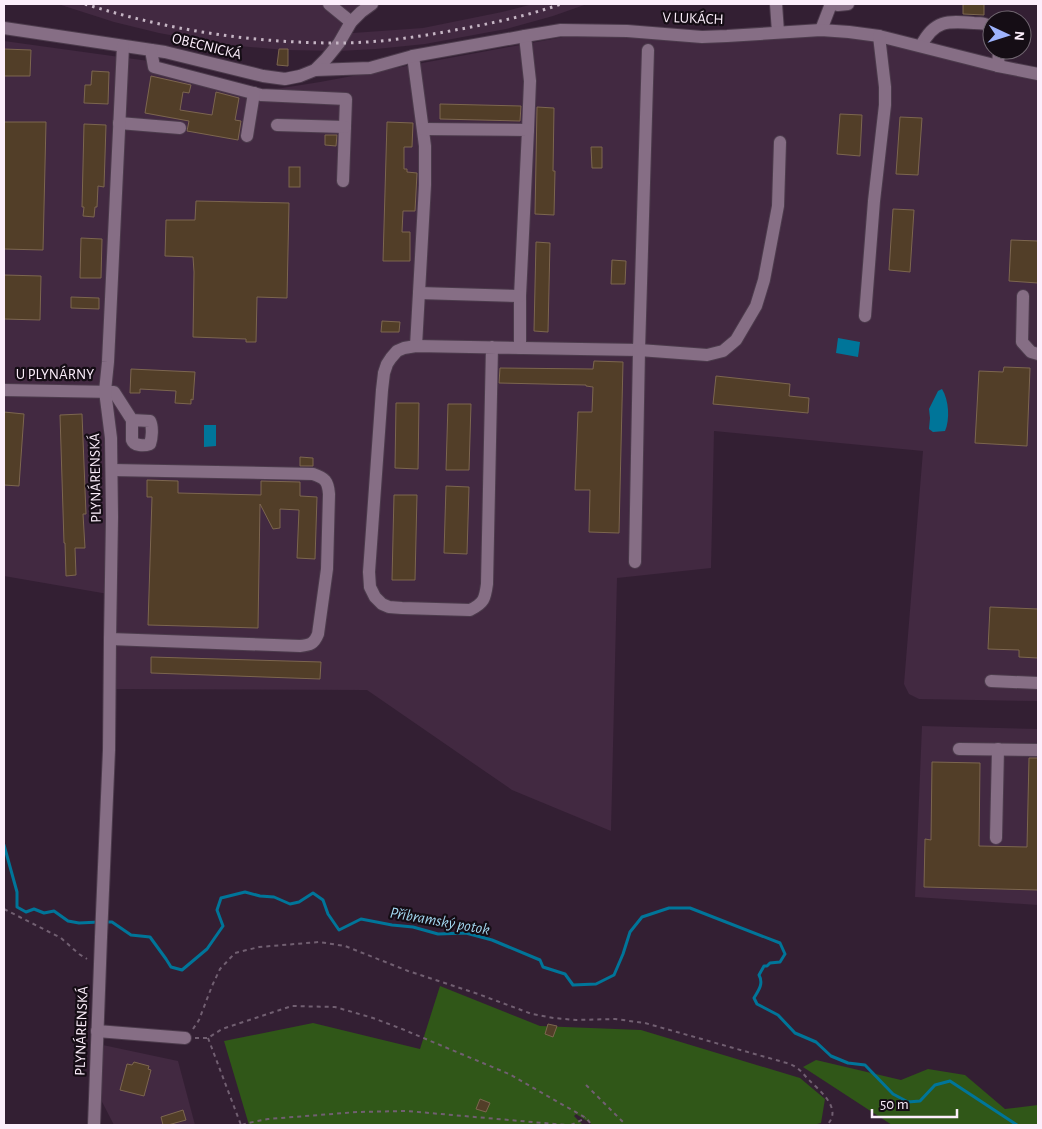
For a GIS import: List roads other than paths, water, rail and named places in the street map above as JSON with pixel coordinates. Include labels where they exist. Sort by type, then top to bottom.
[{"type":"street","points":[[329,4],[351,22]]},
{"type":"street","points":[[315,70],[339,43],[351,22],[372,4]]},
{"type":"street","points":[[776,4],[778,32]]},
{"type":"street","points":[[821,30],[833,4],[838,6],[848,4]]},
{"type":"street","points":[[921,46],[926,36],[941,25],[952,21],[982,24]]},
{"type":"street","name":"OBECNICKÁ","points":[[4,28],[165,52],[263,76],[284,78],[300,76],[315,70]]},
{"type":"street","name":"V LUKÁCH","points":[[315,70],[370,68],[413,56],[561,30],[627,31],[702,37],[821,30],[879,36],[998,66],[1038,74]]},
{"type":"street","points":[[520,348],[520,296],[530,81],[525,36]]},
{"type":"street","points":[[865,316],[874,201],[886,105],[879,36]]},
{"type":"street","name":"PLYNÁRENSKÁ","points":[[94,1125],[100,937],[109,750],[112,470],[111,438],[105,391],[123,46]]},
{"type":"street","points":[[151,50],[154,67],[261,95],[346,100],[343,181]]},
{"type":"street","points":[[634,562],[648,50]]},
{"type":"street","points":[[413,56],[425,146],[425,185],[416,346]]},
{"type":"street","points":[[998,60],[998,66]]},
{"type":"street","points":[[247,136],[254,93]]},
{"type":"street","points":[[119,123],[180,128]]},
{"type":"street","points":[[277,125],[345,127]]},
{"type":"street","points":[[423,129],[528,130]]},
{"type":"street","points":[[492,347],[487,584],[483,601],[479,606],[470,610],[389,607],[382,604],[375,597],[370,587],[369,572],[384,373],[387,364],[397,351],[416,346],[492,347],[639,350],[708,355],[723,351],[736,340],[756,306],[764,280],[778,206],[780,142]]},
{"type":"street","points":[[419,293],[520,296]]},
{"type":"street","points":[[1023,296],[1022,342],[1031,352],[1038,354]]},
{"type":"street","name":"U PLYNÁRNY","points":[[4,390],[105,391]]},
{"type":"street","points":[[105,391],[114,392],[132,420]]},
{"type":"street","points":[[110,639],[310,646],[315,642],[318,634],[327,569],[329,494],[328,485],[323,477],[313,474],[112,470]]},
{"type":"street","points":[[991,681],[1038,683]]},
{"type":"street","points":[[959,749],[1038,750]]},
{"type":"street","points":[[996,838],[998,749]]},
{"type":"street","points":[[97,1031],[185,1038]]},
{"type":"water","points":[[838,338],[860,342],[858,357],[836,353]]},
{"type":"water","points":[[942,389],[947,404],[947,426],[945,431],[933,432],[929,429],[929,409],[938,391]]},
{"type":"water","points":[[204,425],[216,425],[216,446],[204,447]]},
{"type":"waterway","name":"Příbramský potok","points":[[4,845],[17,892],[17,907],[26,912],[34,909],[44,913],[54,911],[68,921],[79,923],[99,922]]},
{"type":"waterway","name":"Příbramský potok","points":[[105,922],[112,922],[131,935],[150,937],[171,967],[182,970],[207,949],[223,926],[217,910],[221,898],[245,892],[274,897],[290,904],[299,902],[313,893],[323,900],[328,914],[339,930],[361,919],[413,927],[438,934],[466,933],[492,940],[540,960],[543,967],[565,974],[573,985],[596,984],[614,975],[630,932],[642,917],[669,908],[690,908],[780,943],[785,954],[780,962],[764,966],[759,975],[760,987],[754,998],[757,1004],[778,1015],[795,1033],[816,1042],[831,1056],[848,1063],[865,1065],[893,1094],[908,1102],[920,1101],[935,1085],[950,1081],[1017,1125]]},
{"type":"railway","points":[[85,4],[178,28],[242,38],[338,43],[434,34],[514,18],[561,4]]}]
